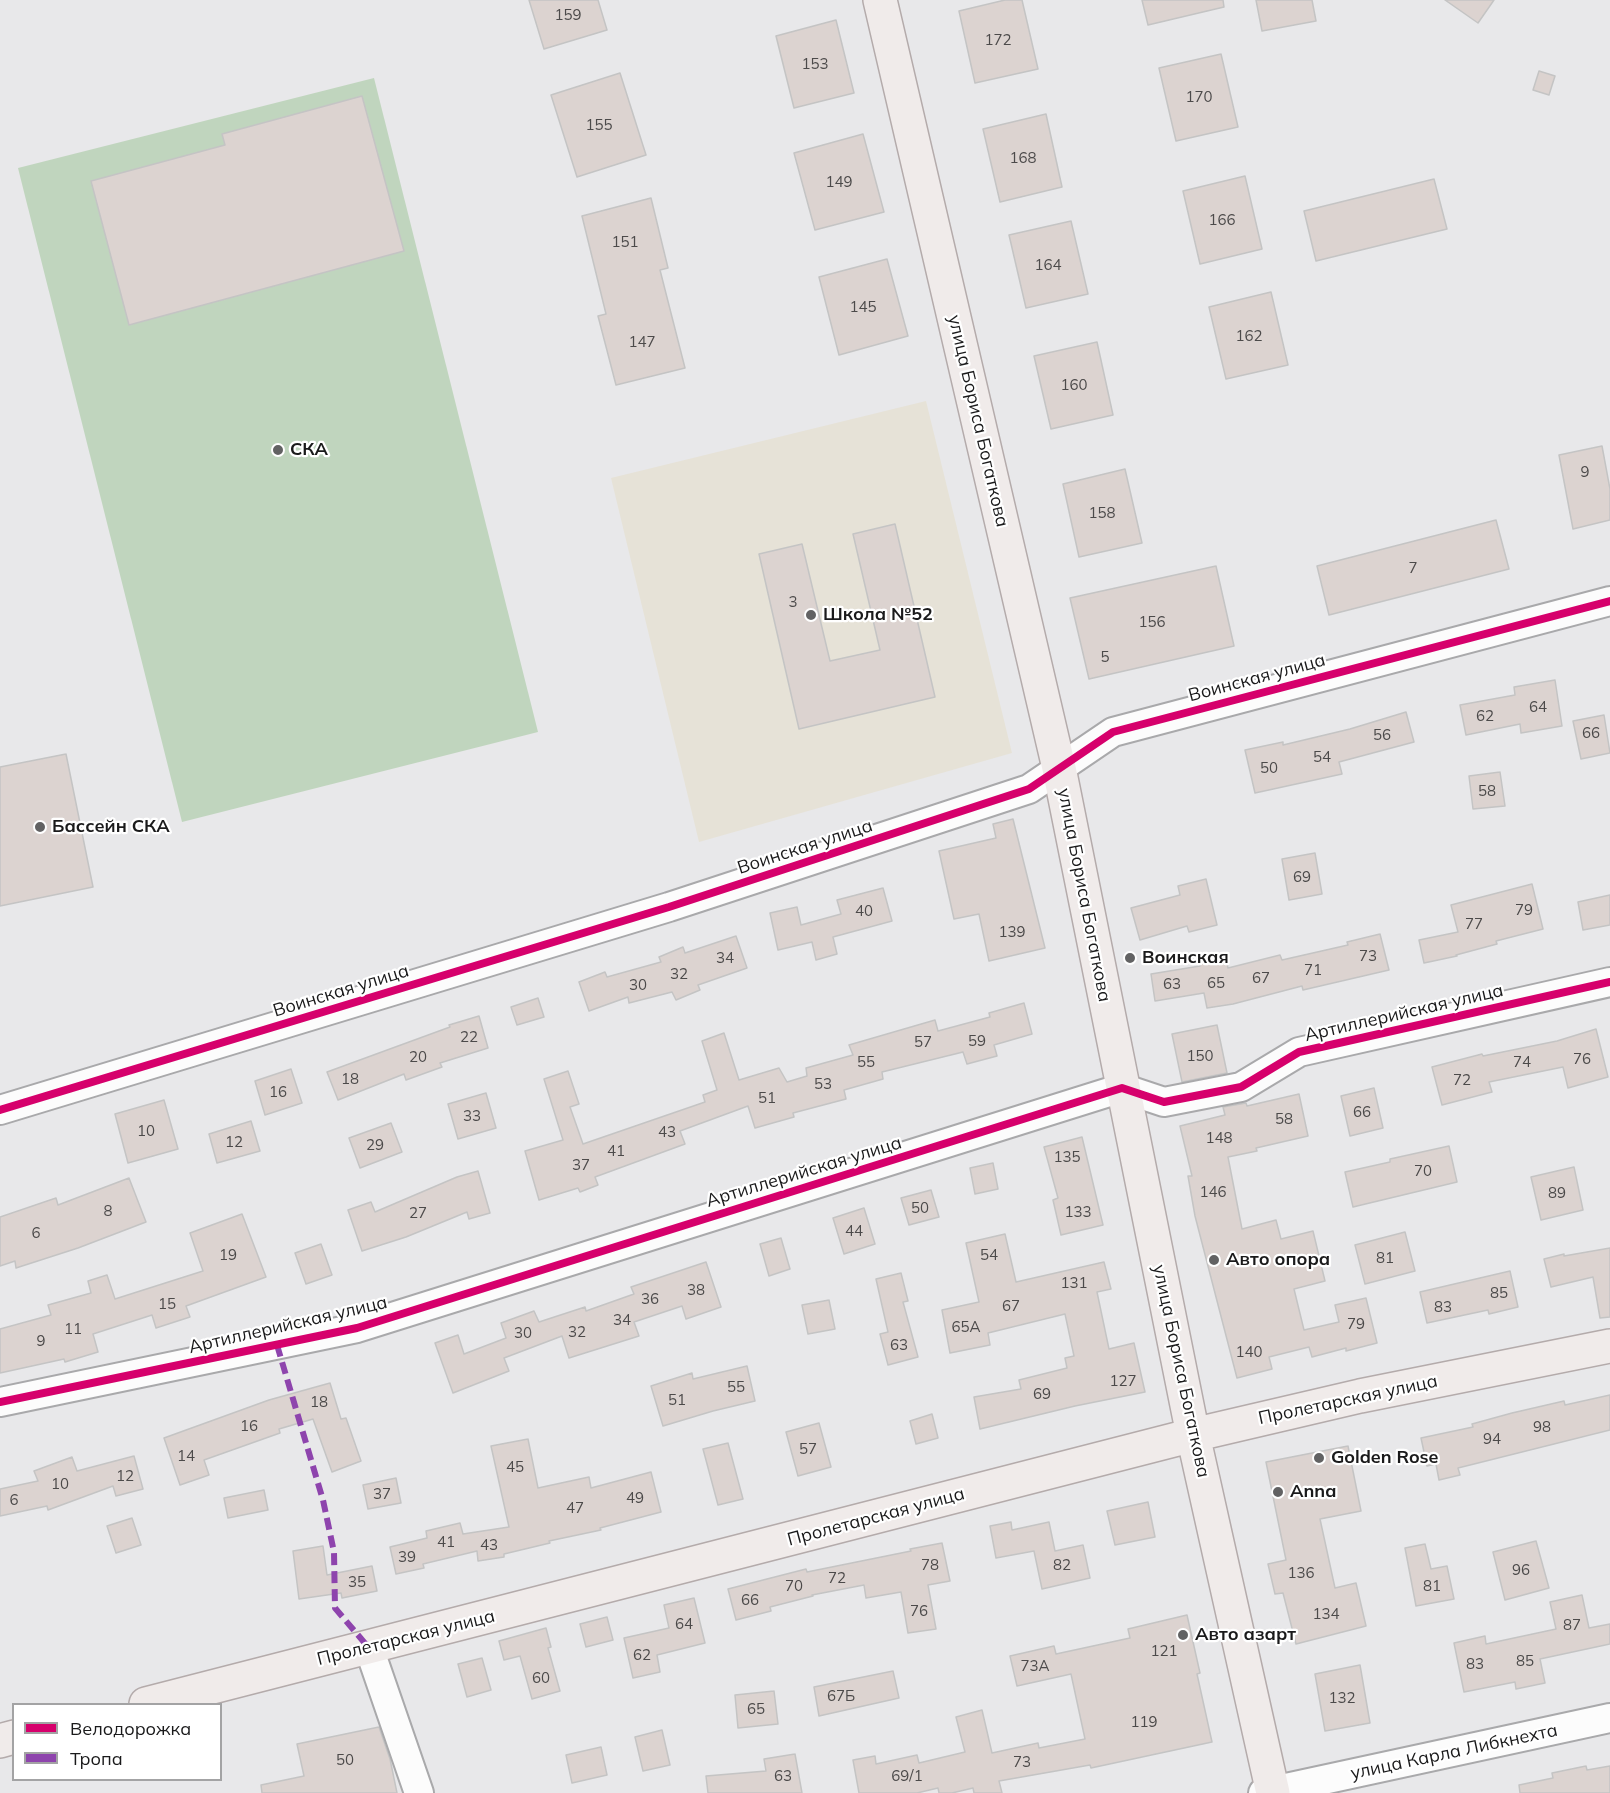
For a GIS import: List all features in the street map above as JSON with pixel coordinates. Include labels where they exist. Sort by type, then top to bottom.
[{"type":"main road","name":"улица Бориса Богаткова","points":[[880,0],[1059,768],[1193,1435],[1270,1792]]},
{"type":"main road","name":"Пролетарская улица","points":[[150,1703],[1193,1435],[1360,1396],[1610,1346]]},
{"type":"street","name":"Воинская улица","points":[[0,1110],[669,908],[1029,789],[1113,732],[1610,601]]},
{"type":"street","name":"Артиллерийская улица","points":[[0,1402],[357,1328],[1122,1088],[1164,1102],[1241,1087],[1299,1052],[1610,982]]},
{"type":"street","points":[[369,1648],[419,1793]]},
{"type":"street","name":"улица Карла Либкнехта","points":[[1270,1792],[1610,1718]]},
{"type":"shaded area","name":"Школа №52","points":[[926,401],[1012,753],[699,842],[611,478]]},
{"type":"green space","name":"СКА","points":[[374,78],[538,732],[182,822],[18,168]]},
{"type":"building","points":[[529,0],[598,0],[607,30],[544,49]]},
{"type":"building","points":[[1005,0],[1022,0],[1038,69],[975,83],[959,11]]},
{"type":"building","points":[[1142,0],[1223,0],[1224,7],[1148,25]]},
{"type":"building","points":[[1256,0],[1312,0],[1316,21],[1262,31]]},
{"type":"building","points":[[1445,0],[1494,0],[1478,23]]},
{"type":"building","points":[[836,20],[854,93],[794,108],[776,36]]},
{"type":"building","points":[[1221,54],[1238,127],[1176,141],[1159,68]]},
{"type":"building","points":[[1539,71],[1555,76],[1549,95],[1533,90]]},
{"type":"building","points":[[620,73],[646,155],[577,177],[551,95]]},
{"type":"building","points":[[362,96],[404,251],[129,325],[91,181],[225,145],[222,134]]},
{"type":"building","points":[[1046,114],[1062,187],[1000,202],[983,129]]},
{"type":"building","points":[[863,134],[884,212],[815,230],[794,153]]},
{"type":"building","points":[[1245,176],[1262,249],[1200,264],[1183,191]]},
{"type":"building","points":[[1434,179],[1447,229],[1316,261],[1304,211]]},
{"type":"building","points":[[651,198],[668,268],[660,270],[685,368],[616,385],[598,316],[606,314],[582,216]]},
{"type":"building","points":[[1071,221],[1088,294],[1026,308],[1009,235]]},
{"type":"building","points":[[887,259],[908,336],[839,355],[819,277]]},
{"type":"building","points":[[1271,292],[1288,365],[1226,379],[1209,307]]},
{"type":"building","points":[[1097,342],[1113,415],[1051,429],[1034,356]]},
{"type":"building","points":[[1602,446],[1610,489],[1610,520],[1573,529],[1559,455]]},
{"type":"building","points":[[1125,469],[1142,543],[1079,557],[1063,484]]},
{"type":"building","points":[[1496,520],[1509,569],[1329,615],[1317,566]]},
{"type":"building","points":[[895,524],[935,697],[799,729],[759,554],[802,544],[830,661],[880,650],[853,534]]},
{"type":"building","points":[[1216,566],[1234,646],[1089,679],[1070,598]]},
{"type":"building","points":[[1555,680],[1562,726],[1521,733],[1520,724],[1466,735],[1460,705],[1515,695],[1514,687]]},
{"type":"building","points":[[1406,712],[1414,742],[1339,762],[1342,774],[1255,793],[1245,750],[1283,742],[1283,745],[1350,729]]},
{"type":"building","points":[[1604,715],[1610,753],[1581,759],[1573,721]]},
{"type":"building","name":"Бассейн СКА","points":[[66,754],[93,887],[0,906],[0,767]]},
{"type":"building","points":[[1500,772],[1505,806],[1473,809],[1469,776]]},
{"type":"building","points":[[1013,819],[1045,948],[989,961],[979,914],[954,919],[939,851],[996,838],[993,824]]},
{"type":"building","points":[[1315,853],[1322,894],[1289,900],[1282,859]]},
{"type":"building","points":[[1206,879],[1217,925],[1189,932],[1187,926],[1140,940],[1131,908],[1180,895],[1178,886]]},
{"type":"building","points":[[1532,884],[1543,929],[1496,941],[1497,944],[1457,956],[1424,963],[1419,940],[1458,932],[1451,905]]},
{"type":"building","points":[[883,888],[892,921],[833,937],[837,954],[816,960],[812,942],[778,950],[770,913],[797,907],[801,925],[841,914],[837,900]]},
{"type":"building","points":[[1610,895],[1610,925],[1583,930],[1578,902]]},
{"type":"building","points":[[1380,934],[1389,970],[1303,990],[1302,986],[1233,1004],[1207,1008],[1204,993],[1155,1001],[1151,974],[1226,959],[1228,968],[1280,955],[1282,960],[1348,945],[1347,942]]},
{"type":"building","points":[[736,936],[747,968],[698,985],[700,990],[676,1000],[672,992],[629,1003],[628,997],[589,1011],[579,982],[605,972],[607,977],[661,962],[659,957],[683,947],[685,953]]},
{"type":"building","points":[[538,998],[544,1017],[517,1025],[511,1007]]},
{"type":"building","points":[[1024,1003],[1032,1034],[994,1045],[997,1056],[967,1064],[963,1052],[882,1072],[883,1079],[844,1090],[846,1099],[793,1113],[794,1117],[755,1128],[748,1106],[680,1131],[685,1144],[595,1177],[598,1185],[580,1192],[578,1188],[539,1200],[525,1151],[563,1140],[544,1079],[568,1071],[579,1104],[570,1107],[583,1144],[705,1102],[703,1095],[717,1090],[702,1041],[724,1033],[739,1080],[779,1068],[787,1082],[807,1076],[806,1068],[853,1055],[849,1045],[935,1020],[938,1031],[990,1017],[989,1013]]},
{"type":"building","points":[[479,1016],[488,1048],[440,1063],[442,1067],[406,1080],[404,1074],[338,1100],[327,1072],[450,1027],[449,1025]]},
{"type":"building","points":[[1217,1025],[1227,1073],[1182,1082],[1172,1034]]},
{"type":"building","points":[[1596,1029],[1608,1077],[1568,1088],[1563,1067],[1489,1082],[1492,1092],[1442,1105],[1432,1067],[1482,1054],[1483,1056],[1557,1041]]},
{"type":"building","points":[[291,1069],[302,1103],[265,1115],[255,1081]]},
{"type":"building","points":[[1374,1088],[1383,1128],[1350,1136],[1341,1096]]},
{"type":"building","points":[[486,1093],[496,1128],[458,1139],[448,1104]]},
{"type":"building","points":[[1299,1094],[1308,1136],[1228,1157],[1242,1229],[1276,1220],[1281,1239],[1313,1231],[1325,1281],[1294,1289],[1304,1330],[1339,1322],[1335,1305],[1366,1298],[1377,1343],[1312,1357],[1309,1347],[1269,1357],[1272,1369],[1237,1378],[1195,1216],[1188,1176],[1192,1176],[1180,1126],[1225,1115],[1223,1107],[1246,1103],[1247,1106]]},
{"type":"building","points":[[164,1100],[178,1149],[128,1163],[115,1114]]},
{"type":"building","points":[[251,1121],[260,1151],[217,1163],[209,1134]]},
{"type":"building","points":[[391,1123],[402,1152],[360,1168],[349,1138]]},
{"type":"building","points":[[1082,1137],[1103,1225],[1061,1235],[1053,1200],[1058,1198],[1044,1147]]},
{"type":"building","points":[[1449,1146],[1457,1182],[1353,1207],[1345,1172]]},
{"type":"building","points":[[993,1163],[998,1189],[975,1194],[970,1168]]},
{"type":"building","points":[[1574,1167],[1583,1210],[1541,1220],[1531,1177]]},
{"type":"building","points":[[478,1171],[490,1213],[469,1219],[467,1212],[406,1237],[362,1251],[348,1210],[371,1202],[375,1212],[457,1177]]},
{"type":"building","points":[[129,1178],[146,1222],[78,1248],[16,1268],[15,1261],[0,1266],[0,1217],[56,1198],[58,1205]]},
{"type":"building","points":[[931,1190],[939,1217],[909,1225],[901,1198]]},
{"type":"building","points":[[864,1208],[875,1244],[844,1254],[833,1218]]},
{"type":"building","points":[[242,1214],[266,1277],[186,1306],[190,1317],[156,1328],[152,1315],[93,1334],[98,1352],[65,1362],[64,1359],[0,1373],[0,1329],[51,1315],[48,1305],[91,1293],[88,1281],[107,1275],[115,1299],[203,1271],[190,1233]]},
{"type":"building","points":[[1405,1232],[1415,1271],[1365,1284],[1355,1245]]},
{"type":"building","points":[[1005,1234],[1016,1282],[1104,1262],[1111,1289],[1097,1292],[1109,1349],[1134,1343],[1145,1392],[980,1429],[974,1397],[1021,1389],[1019,1380],[1067,1368],[1065,1358],[1074,1356],[1065,1314],[988,1333],[990,1345],[950,1353],[942,1310],[979,1302],[966,1243]]},
{"type":"building","points":[[781,1238],[790,1269],[769,1276],[760,1244]]},
{"type":"building","points":[[321,1244],[332,1275],[306,1284],[295,1253]]},
{"type":"building","points":[[1610,1248],[1610,1317],[1600,1318],[1593,1277],[1551,1287],[1544,1259]]},
{"type":"building","points":[[706,1262],[721,1307],[686,1319],[682,1306],[634,1322],[639,1336],[569,1358],[562,1336],[504,1358],[509,1371],[453,1393],[435,1343],[458,1335],[464,1354],[506,1338],[501,1323],[534,1311],[539,1322],[585,1307],[586,1311],[634,1294],[631,1287]]},
{"type":"building","points":[[1510,1271],[1518,1307],[1489,1314],[1488,1310],[1427,1323],[1420,1292]]},
{"type":"building","points":[[901,1273],[908,1301],[903,1302],[918,1357],[888,1365],[880,1334],[888,1332],[876,1279]]},
{"type":"building","points":[[829,1300],[835,1329],[808,1334],[802,1305]]},
{"type":"building","points":[[747,1366],[755,1401],[663,1426],[651,1386],[692,1373],[693,1379]]},
{"type":"building","points":[[330,1383],[341,1419],[346,1418],[361,1461],[332,1472],[313,1419],[279,1429],[280,1433],[204,1460],[209,1475],[180,1485],[164,1438],[269,1400]]},
{"type":"building","points":[[1610,1395],[1610,1430],[1458,1468],[1460,1475],[1439,1480],[1436,1464],[1427,1466],[1421,1438],[1473,1427],[1472,1424],[1564,1401],[1565,1405]]},
{"type":"building","points":[[932,1414],[938,1438],[916,1444],[910,1421]]},
{"type":"building","points":[[819,1423],[831,1467],[798,1476],[786,1432]]},
{"type":"building","points":[[528,1439],[538,1488],[589,1477],[591,1488],[651,1472],[661,1512],[600,1528],[601,1530],[549,1541],[550,1543],[504,1554],[504,1557],[478,1561],[477,1551],[423,1564],[424,1568],[396,1574],[390,1547],[427,1538],[426,1531],[460,1523],[463,1534],[509,1527],[491,1446]]},
{"type":"building","points":[[728,1443],[743,1499],[718,1505],[703,1449]]},
{"type":"building","points":[[1348,1446],[1361,1511],[1320,1519],[1335,1588],[1356,1583],[1366,1626],[1296,1644],[1283,1593],[1275,1594],[1268,1564],[1286,1560],[1266,1462]]},
{"type":"building","points":[[134,1456],[143,1489],[116,1496],[113,1486],[48,1510],[47,1506],[0,1516],[0,1489],[38,1481],[34,1471],[72,1457],[77,1471]]},
{"type":"building","points":[[396,1478],[401,1503],[368,1509],[363,1485]]},
{"type":"building","points":[[264,1490],[268,1510],[228,1518],[224,1498]]},
{"type":"building","points":[[1148,1502],[1155,1537],[1115,1545],[1107,1511]]},
{"type":"building","points":[[132,1518],[141,1545],[116,1553],[107,1526]]},
{"type":"building","points":[[1011,1522],[1012,1530],[1049,1522],[1055,1551],[1083,1545],[1090,1578],[1042,1589],[1034,1551],[996,1558],[990,1526]]},
{"type":"building","points":[[1536,1541],[1549,1588],[1505,1600],[1493,1552]]},
{"type":"building","points":[[942,1543],[950,1581],[928,1585],[936,1629],[908,1633],[901,1592],[866,1598],[864,1585],[812,1595],[770,1607],[771,1611],[736,1620],[728,1589],[806,1569],[807,1572]]},
{"type":"building","points":[[1425,1544],[1431,1569],[1447,1566],[1454,1599],[1416,1606],[1405,1548]]},
{"type":"building","points":[[323,1546],[327,1575],[372,1566],[377,1591],[342,1598],[341,1593],[299,1599],[293,1551]]},
{"type":"building","points":[[1582,1595],[1589,1628],[1610,1624],[1610,1644],[1540,1659],[1545,1683],[1516,1689],[1515,1682],[1464,1692],[1454,1643],[1485,1636],[1486,1644],[1556,1629],[1550,1602]]},
{"type":"building","points":[[694,1598],[705,1643],[657,1655],[660,1672],[633,1678],[624,1638],[669,1628],[664,1605]]},
{"type":"building","points":[[1187,1615],[1212,1742],[1091,1768],[1090,1765],[999,1781],[1002,1793],[974,1793],[973,1788],[952,1793],[939,1793],[938,1788],[917,1793],[859,1793],[853,1760],[875,1756],[876,1764],[917,1755],[919,1763],[965,1752],[956,1717],[982,1710],[992,1753],[1038,1743],[1039,1748],[1085,1739],[1071,1674],[1017,1686],[1010,1656],[1054,1646],[1056,1654],[1130,1638],[1128,1629]]},
{"type":"building","points":[[607,1617],[613,1640],[586,1647],[580,1624]]},
{"type":"building","points":[[546,1628],[551,1647],[548,1648],[560,1691],[532,1699],[520,1656],[504,1660],[499,1641]]},
{"type":"building","points":[[482,1658],[491,1690],[467,1697],[458,1664]]},
{"type":"building","points":[[1360,1665],[1370,1723],[1325,1731],[1315,1674]]},
{"type":"building","points":[[893,1671],[899,1698],[819,1716],[814,1687]]},
{"type":"building","points":[[774,1691],[778,1724],[738,1728],[735,1695]]},
{"type":"building","points":[[379,1727],[390,1759],[397,1793],[262,1793],[261,1785],[304,1776],[297,1744]]},
{"type":"building","points":[[662,1730],[670,1765],[643,1771],[635,1737]]},
{"type":"building","points":[[601,1747],[607,1775],[572,1783],[566,1755]]},
{"type":"building","points":[[795,1754],[802,1793],[708,1793],[706,1776],[766,1771],[764,1759]]},
{"type":"building","points":[[1586,1766],[1587,1770],[1610,1766],[1610,1793],[1520,1793],[1519,1785],[1553,1778],[1552,1773]]},
{"type":"marked path","points":[[277,1345],[323,1500],[334,1552],[335,1608],[369,1648]]},
{"type":"cycle path","points":[[0,1110],[669,907],[1029,789],[1113,732],[1610,601]]},
{"type":"cycle path","points":[[0,1402],[357,1328],[1122,1088],[1164,1102],[1241,1087],[1299,1052],[1610,982]]},
{"type":"place","name":"СКА","points":[[278,450]]},
{"type":"place","name":"Школа №52","points":[[811,615]]},
{"type":"place","name":"Бассейн СКА","points":[[40,827]]},
{"type":"place","name":"Воинская","points":[[1130,958]]},
{"type":"place","name":"Авто опора","points":[[1214,1260]]},
{"type":"place","name":"Golden Rose","points":[[1319,1458]]},
{"type":"place","name":"Anna","points":[[1278,1492]]},
{"type":"place","name":"Авто азарт","points":[[1183,1635]]}]
